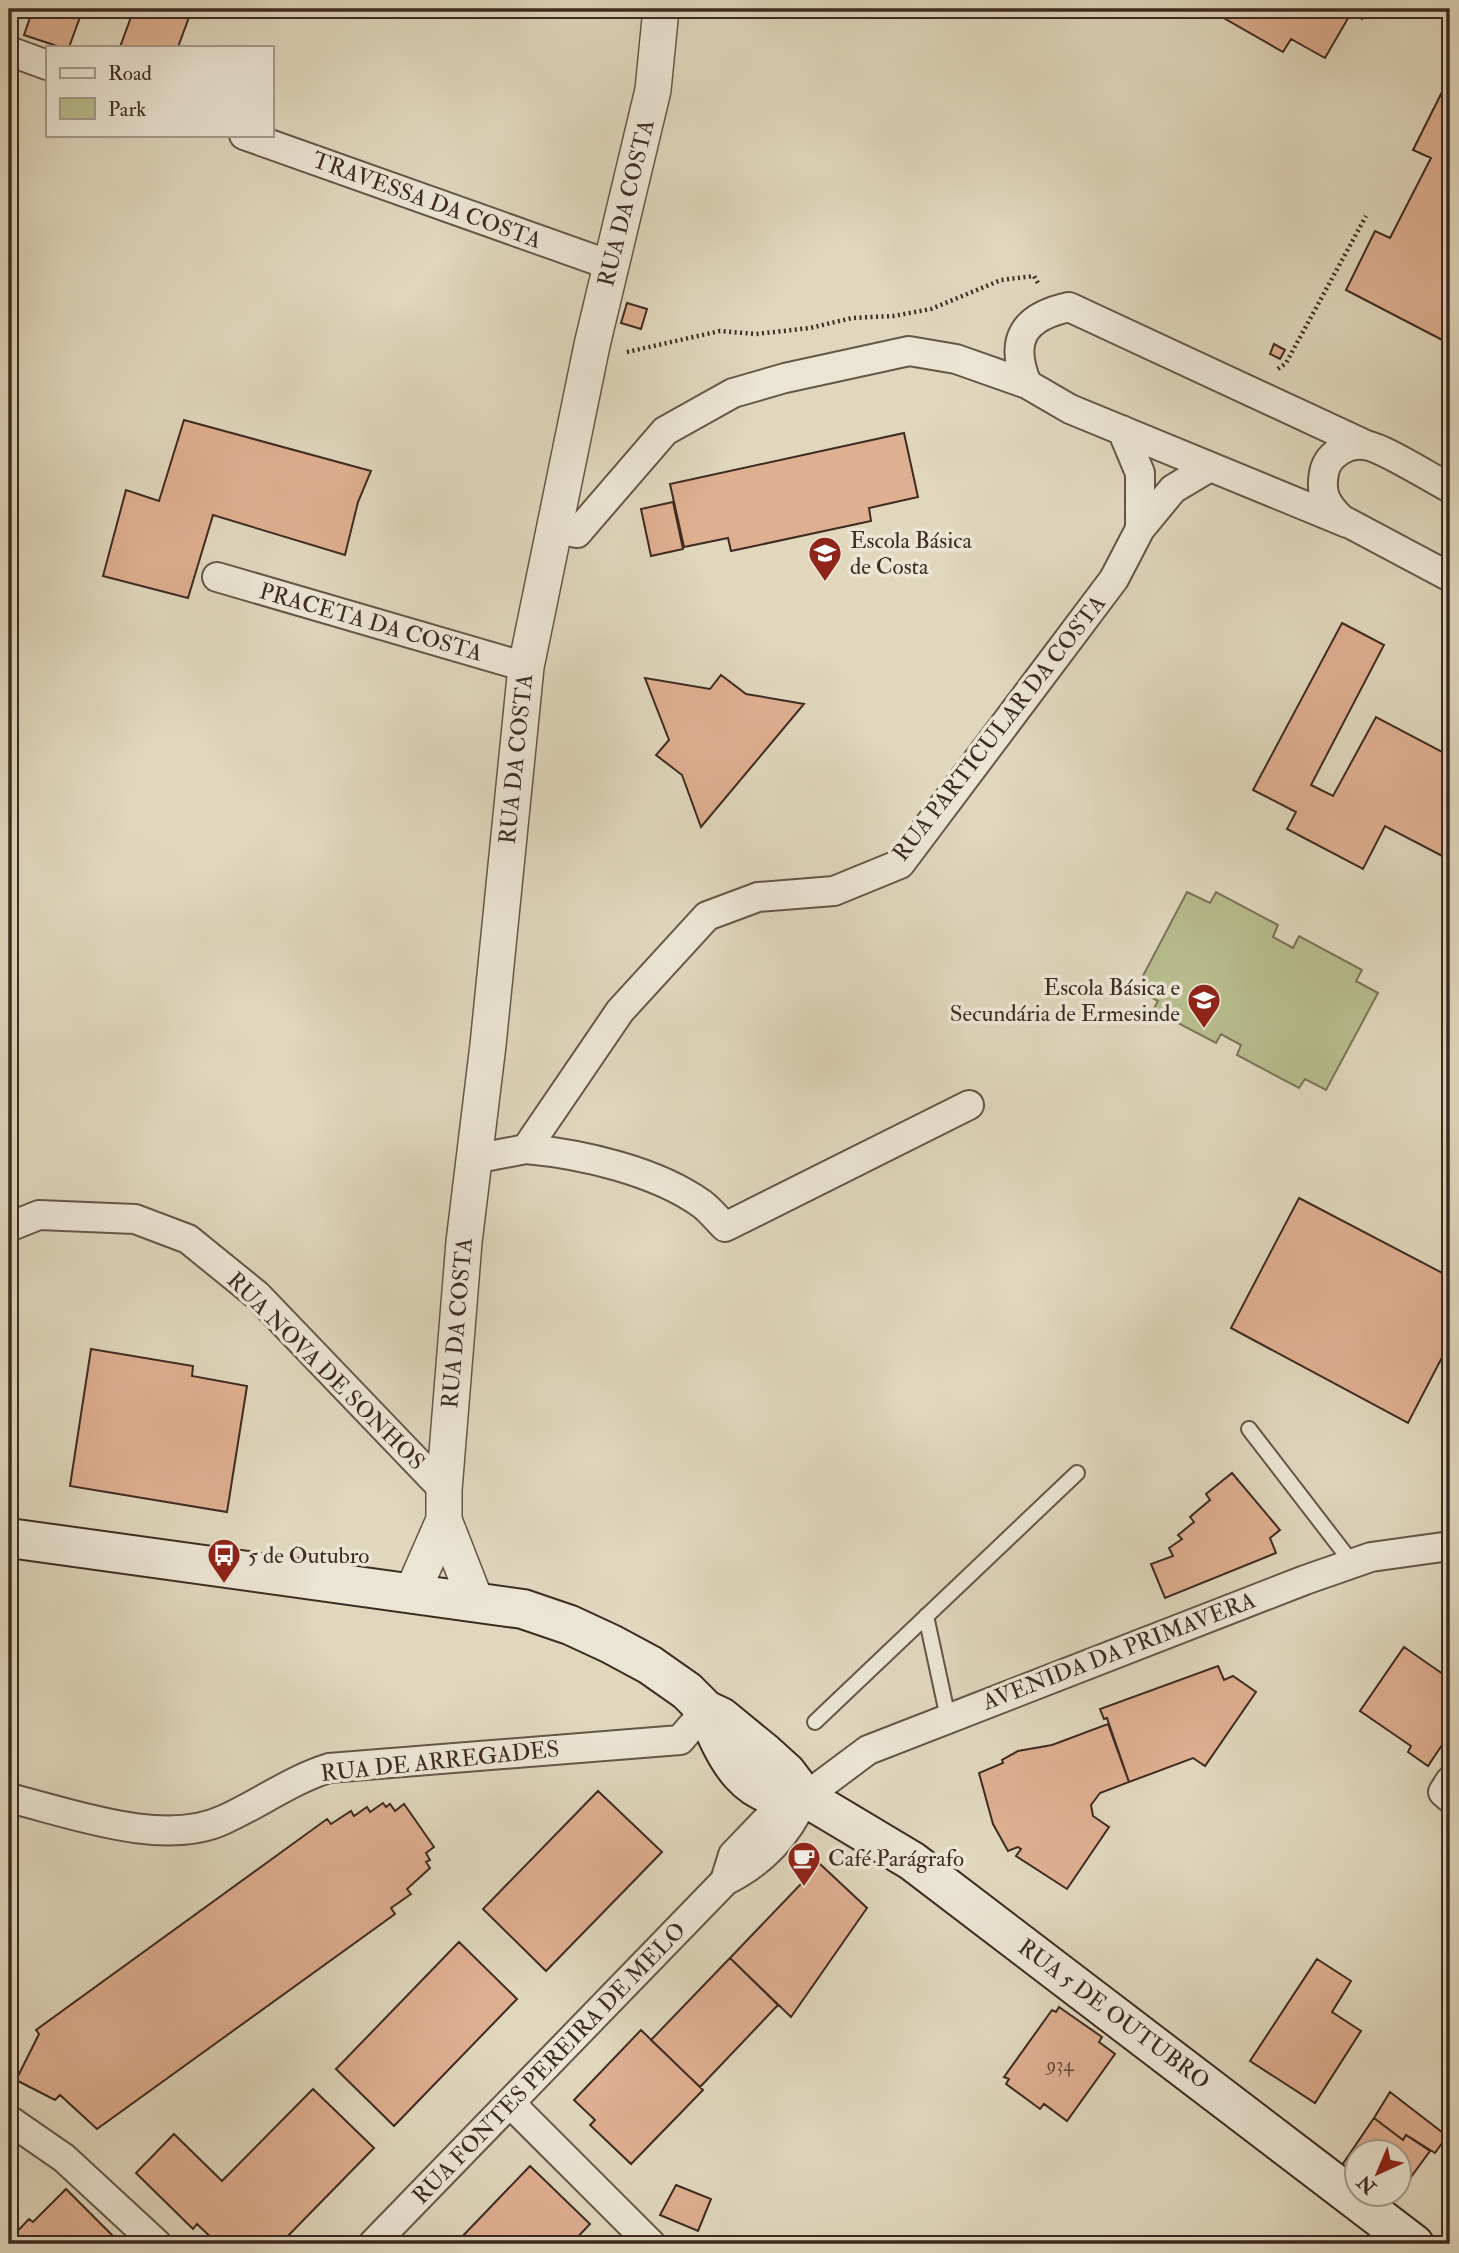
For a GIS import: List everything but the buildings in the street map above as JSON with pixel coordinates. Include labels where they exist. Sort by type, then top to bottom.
[{"type":"main road","name":"RUA 5 DE OUTUBRO","points":[[9,1538],[523,1609],[570,1625],[611,1644],[650,1665],[687,1691],[706,1710],[721,1717],[765,1753],[786,1772],[805,1797],[912,1861],[1414,2244]]},
{"type":"main road","name":"RUA 5 DE OUTUBRO","points":[[706,1710],[725,1754],[742,1777],[767,1793],[786,1799],[805,1797]]},
{"type":"street","name":"RUA DA COSTA","points":[[412,1593],[444,1505],[461,1268],[526,667],[552,528],[592,345],[653,90],[661,9]]},
{"type":"street","points":[[9,51],[46,65]]},
{"type":"street","name":"TRAVESSA DA COSTA","points":[[247,136],[610,265]]},
{"type":"street","points":[[1027,384],[1017,360],[1019,340],[1031,322],[1052,311],[1069,307],[1366,444],[1450,488]]},
{"type":"street","points":[[552,528],[577,533],[665,430],[733,393],[909,351],[956,359],[1027,384],[1070,409],[1347,523],[1450,577]]},
{"type":"street","name":"RUA PARTICULAR DA COSTA","points":[[1122,430],[1140,473],[1140,529]]},
{"type":"street","points":[[1347,523],[1328,507],[1321,490],[1325,466],[1349,445],[1366,444]]},
{"type":"street","name":"RUA PARTICULAR DA COSTA","points":[[526,1149],[620,1012],[706,916],[758,897],[834,891],[901,864],[1114,579],[1140,529],[1173,489],[1210,467]]},
{"type":"street","name":"PRACETA DA COSTA","points":[[217,577],[526,667]]},
{"type":"street","points":[[474,1159],[526,1149],[564,1152],[647,1176],[702,1204],[725,1227],[969,1105]]},
{"type":"street","name":"RUA NOVA DE SONHOS","points":[[9,1227],[39,1215],[135,1219],[188,1239],[257,1295],[444,1505]]},
{"type":"street","name":"RUA DA COSTA","points":[[444,1505],[476,1602]]},
{"type":"street","name":"AVENIDA DA PRIMAVERA","points":[[805,1797],[868,1749],[1353,1564],[1371,1558],[1450,1546]]},
{"type":"street","name":"RUA DE ARREGADES","points":[[9,1798],[163,1833],[190,1831],[222,1821],[309,1774],[329,1768],[680,1740],[706,1710]]},
{"type":"street","name":"RUA FONTES PEREIRA DE MELO","points":[[742,1777],[747,1812],[743,1843]]},
{"type":"street","points":[[1450,1780],[1443,1792],[1450,1798]]},
{"type":"street","name":"RUA FONTES PEREIRA DE MELO","points":[[725,1881],[733,1855],[743,1843],[779,1807],[805,1797]]},
{"type":"street","name":"RUA FONTES PEREIRA DE MELO","points":[[373,2244],[725,1881],[750,1868],[789,1830],[805,1797]]},
{"type":"street","points":[[510,2103],[651,2244]]},
{"type":"street","points":[[9,2120],[64,2158],[157,2244]]},
{"type":"lane","points":[[1249,1429],[1353,1564]]},
{"type":"lane","points":[[815,1722],[1077,1473]]},
{"type":"lane","points":[[926,1616],[948,1718]]},
{"type":"path","points":[[1286,363],[1366,216]]},
{"type":"path","points":[[592,345],[632,353],[677,338],[720,331],[756,334],[810,328],[852,318],[893,316],[931,309],[1001,281],[1034,276],[1052,311]]},
{"type":"green space","points":[[1187,892],[1210,903],[1216,892],[1278,925],[1273,937],[1293,948],[1299,936],[1362,970],[1356,981],[1378,993],[1326,1090],[1305,1079],[1299,1088],[1237,1055],[1241,1045],[1221,1034],[1216,1043],[1153,1010],[1158,1001],[1136,989]]},
{"type":"place","name":"Escola Básica de Costa","points":[[825,583]]},
{"type":"place","name":"Escola Básica e Secundária de Ermesinde","points":[[1204,1030]]},
{"type":"place","name":"5 de Outubro","points":[[224,1585]]},
{"type":"place","name":"Café Parágrafo","points":[[804,1888]]}]
